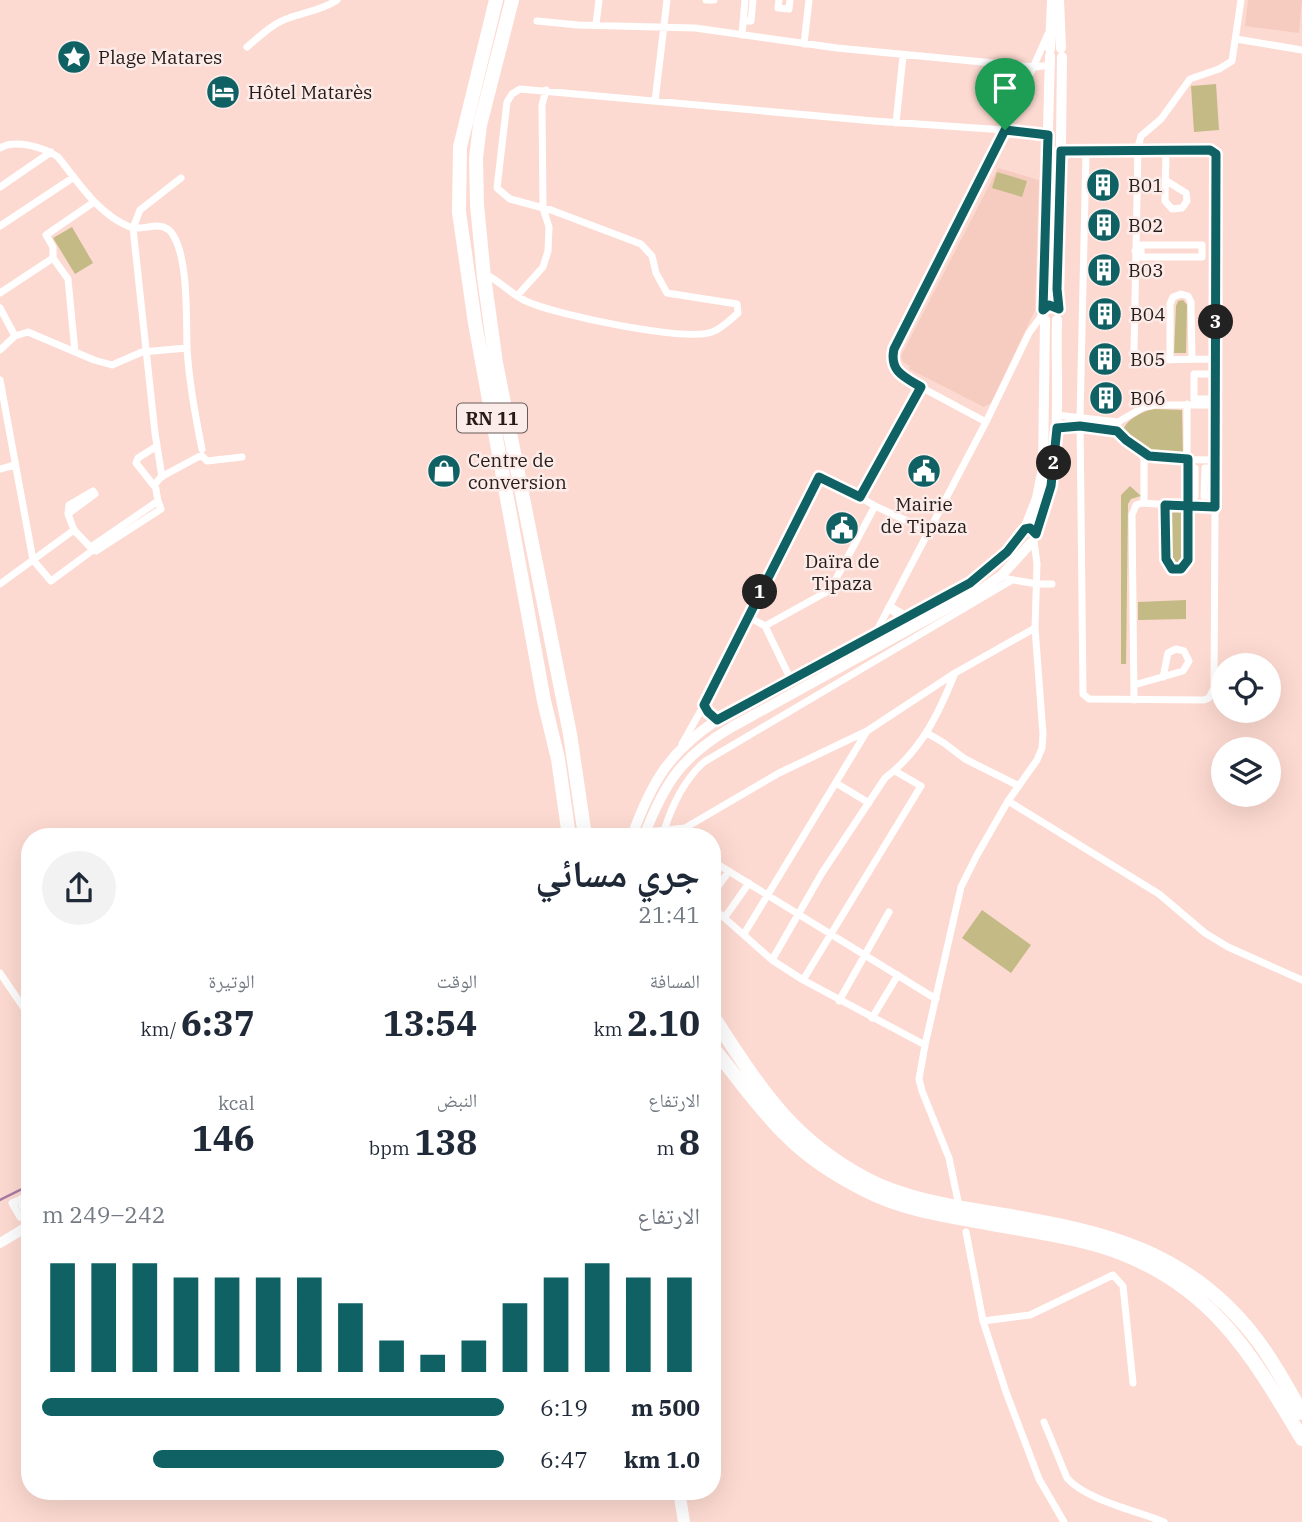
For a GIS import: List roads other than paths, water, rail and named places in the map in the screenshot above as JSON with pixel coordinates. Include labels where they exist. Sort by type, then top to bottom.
[{"type":"highway","name":"RN 11","points":[[496,0],[460,147],[459,212],[475,323],[544,701],[558,759],[568,828]]},
{"type":"highway","name":"RN 11","points":[[512,0],[481,125],[476,158],[477,205],[483,273],[496,363],[570,734],[584,828]]},
{"type":"highway","points":[[721,1029],[771,1102],[794,1127],[813,1145],[867,1180],[894,1191],[959,1207],[1102,1234],[1143,1249],[1182,1271],[1214,1296],[1253,1335],[1273,1362],[1302,1413]]},
{"type":"highway","points":[[721,1037],[738,1054]]},
{"type":"highway","points":[[721,1051],[729,1066]]},
{"type":"highway","points":[[721,1057],[788,1138],[824,1166],[867,1192],[932,1213],[1081,1240],[1133,1258],[1173,1279],[1202,1302],[1245,1347],[1302,1439]]},
{"type":"main road","points":[[648,828],[669,781],[709,740],[1006,578],[1034,539],[1051,486],[1057,428],[1061,151],[1051,26],[1052,0]]},
{"type":"main road","points":[[635,828],[650,789],[665,765],[717,720],[978,578],[1007,552],[1023,531],[1037,498],[1043,468],[1043,315],[1048,135],[1059,0]]},
{"type":"main road","points":[[1043,315],[1049,305],[1058,315]]},
{"type":"main road","points":[[1043,315],[1052,323],[1058,315]]},
{"type":"main road","points":[[1023,531],[1023,541],[1034,539]]},
{"type":"main road","points":[[890,607],[907,618]]},
{"type":"main road","points":[[704,705],[717,720]]},
{"type":"main road","points":[[0,1243],[21,1223]]},
{"type":"main road","points":[[680,1500],[684,1522]]},
{"type":"street","points":[[247,47],[287,18],[318,10],[337,0]]},
{"type":"street","points":[[596,24],[599,0]]},
{"type":"street","points":[[655,101],[667,0]]},
{"type":"street","points":[[706,0],[714,0]]},
{"type":"street","points":[[742,35],[745,0]]},
{"type":"street","points":[[743,20],[751,21],[753,0]]},
{"type":"street","points":[[779,0],[778,8],[789,9],[790,0]]},
{"type":"street","points":[[804,44],[809,0]]},
{"type":"street","points":[[1216,359],[1148,360],[1140,358],[1134,351],[1138,151],[1140,136],[1164,115],[1190,79],[1219,69],[1232,61],[1241,0]]},
{"type":"street","points":[[537,21],[664,26],[903,56],[1035,67],[1055,55]]},
{"type":"street","points":[[986,422],[896,371],[892,358],[894,349],[1005,130],[1051,26]]},
{"type":"street","points":[[1236,39],[1302,50]]},
{"type":"street","points":[[896,123],[903,56]]},
{"type":"street","points":[[483,273],[499,280],[517,296],[529,302],[596,321],[687,335],[713,332],[738,313],[737,304],[667,292],[656,274],[652,256],[641,243],[510,199],[497,188],[507,102],[512,94],[520,89],[1048,135]]},
{"type":"street","points":[[517,296],[543,267],[548,251],[548,227],[543,208],[542,105],[546,90]]},
{"type":"street","points":[[0,148],[14,143],[51,152],[105,213],[132,228],[165,228],[175,240],[184,277],[187,348],[201,452],[207,461],[242,457]]},
{"type":"street","points":[[1061,151],[1210,150],[1217,157],[1215,464]]},
{"type":"street","points":[[1165,180],[1166,151]]},
{"type":"street","points":[[0,187],[51,152]]},
{"type":"street","points":[[1086,152],[1080,422],[1082,692],[1089,699],[1204,700],[1209,698],[1213,691],[1215,496],[1204,496],[1205,468],[1215,464]]},
{"type":"street","points":[[0,226],[74,177]]},
{"type":"street","points":[[162,477],[132,228],[140,210],[181,178]]},
{"type":"street","points":[[75,352],[68,279],[53,258],[53,247],[46,235],[94,202]]},
{"type":"street","points":[[1141,245],[1202,245],[1202,257],[1141,257],[1138,251],[1141,245]]},
{"type":"street","points":[[0,293],[53,258]]},
{"type":"street","points":[[1148,360],[1148,365],[1196,364],[1191,302],[1188,296],[1181,294],[1172,297],[1170,304],[1170,360]]},
{"type":"street","points":[[0,309],[15,336]]},
{"type":"street","points":[[874,636],[986,422],[1029,333],[1043,315]]},
{"type":"street","points":[[0,350],[15,336],[24,332],[34,333],[94,360],[113,365],[145,352],[187,348]]},
{"type":"street","points":[[1216,374],[1194,374],[1194,399],[1216,402]]},
{"type":"street","points":[[0,380],[33,560],[51,581],[92,548]]},
{"type":"street","points":[[860,497],[921,387]]},
{"type":"street","points":[[1057,428],[1080,422],[1118,422],[1144,407],[1216,402]]},
{"type":"street","points":[[1187,404],[1188,463]]},
{"type":"street","points":[[1056,415],[1117,431],[1144,453],[1157,458],[1215,464]]},
{"type":"street","points":[[1117,431],[1118,422]]},
{"type":"street","points":[[68,514],[74,530],[96,551],[161,509],[155,487],[136,463],[138,458],[157,446]]},
{"type":"street","points":[[155,487],[157,480],[201,452]]},
{"type":"street","points":[[1144,453],[1144,503]]},
{"type":"street","points":[[1165,505],[1166,561],[1176,570],[1185,566],[1188,560],[1187,506],[1188,495],[1195,496],[1195,468],[1188,463]]},
{"type":"street","points":[[0,469],[15,465]]},
{"type":"street","points":[[678,751],[819,477],[929,531]]},
{"type":"street","points":[[1134,700],[1132,515],[1136,505],[1144,503],[1215,507]]},
{"type":"street","points":[[765,626],[830,590],[874,506]]},
{"type":"street","points":[[0,584],[74,530]]},
{"type":"street","points":[[958,1201],[948,1158],[919,1079],[961,887],[1008,802],[1037,760],[1042,748],[1035,628],[1037,558],[1034,539]]},
{"type":"street","points":[[666,828],[679,792],[687,779],[704,762],[1006,578],[1052,584]]},
{"type":"street","points":[[749,617],[765,626],[791,680]]},
{"type":"street","points":[[685,828],[779,773],[867,731],[955,673],[1035,628]]},
{"type":"street","points":[[772,960],[885,778],[895,771],[927,733],[955,673]]},
{"type":"street","points":[[1134,685],[1163,677]]},
{"type":"street","points":[[744,934],[867,731]]},
{"type":"street","points":[[927,733],[965,759],[1018,786]]},
{"type":"street","points":[[803,980],[921,786],[895,771]]},
{"type":"street","points":[[836,783],[869,803]]},
{"type":"street","points":[[1008,802],[1160,894],[1205,933],[1228,947],[1302,980]]},
{"type":"street","points":[[721,865],[936,999]]},
{"type":"street","points":[[721,882],[729,871]]},
{"type":"street","points":[[725,917],[749,883]]},
{"type":"street","points":[[839,1001],[889,912]]},
{"type":"street","points":[[721,914],[772,960],[803,980],[925,1045]]},
{"type":"street","points":[[0,973],[21,1004]]},
{"type":"street","points":[[872,1018],[898,975]]},
{"type":"street","points":[[21,1199],[12,1203],[21,1217]]},
{"type":"street","points":[[967,1232],[983,1321],[1006,1392],[1039,1479],[1064,1522]]},
{"type":"street","points":[[983,1321],[1030,1315],[1112,1275],[1123,1286],[1132,1383]]},
{"type":"street","points":[[1044,1422],[1067,1478],[1073,1485],[1108,1502],[1164,1522]]},
{"type":"waterway","points":[[0,1200],[21,1190]]},
{"type":"place","name":"Plage Matares","points":[[74,57]]},
{"type":"place","name":"Hôtel Matarès","points":[[223,92]]},
{"type":"place","name":"B01","points":[[1103,185]]},
{"type":"place","name":"B02","points":[[1104,225]]},
{"type":"place","name":"B03","points":[[1104,270]]},
{"type":"place","name":"B04","points":[[1105,314]]},
{"type":"place","name":"B05","points":[[1105,359]]},
{"type":"place","name":"B06","points":[[1106,398]]},
{"type":"place","name":"Centre de conversion","points":[[444,471]]},
{"type":"place","name":"Mairie de Tipaza","points":[[924,471]]},
{"type":"place","name":"Daïra de Tipaza","points":[[842,528]]}]
